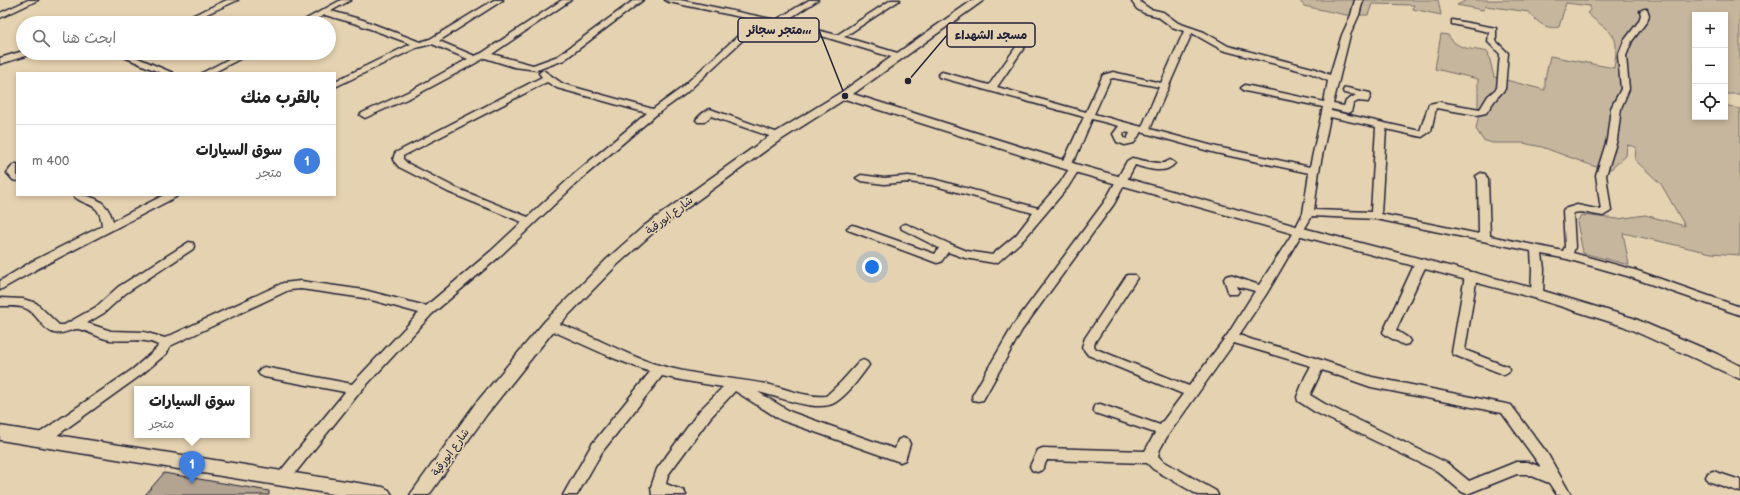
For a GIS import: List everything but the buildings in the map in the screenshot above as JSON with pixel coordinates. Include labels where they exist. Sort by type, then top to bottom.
[{"type":"main road","name":"شارع ابورقية","points":[[419,495],[481,409],[550,325],[612,262],[649,229],[778,136],[844,94],[979,0]]},
{"type":"main road","points":[[844,94],[1070,167],[1299,231],[1537,294],[1628,322],[1711,358],[1740,373]]},
{"type":"main road","points":[[0,433],[382,495]]},
{"type":"street","points":[[0,16],[34,0]]},
{"type":"street","points":[[196,16],[234,0]]},
{"type":"street","points":[[316,16],[347,0]]},
{"type":"street","points":[[336,84],[419,44],[433,41],[499,0]]},
{"type":"street","points":[[365,115],[416,92],[475,59],[485,55],[567,0]]},
{"type":"street","points":[[534,68],[561,58],[639,0]]},
{"type":"street","points":[[674,0],[760,20],[807,29],[898,56]]},
{"type":"street","points":[[777,23],[814,0]]},
{"type":"street","points":[[838,38],[896,0]]},
{"type":"street","points":[[1137,0],[1136,2],[1140,7],[1146,11],[1160,14],[1175,25],[1233,50],[1313,71],[1333,80]]},
{"type":"street","points":[[1151,457],[1152,448],[1232,338],[1299,231],[1308,213],[1314,171],[1326,109],[1346,35],[1355,15],[1359,0]]},
{"type":"street","points":[[1567,255],[1570,247],[1568,211],[1580,209],[1598,213],[1603,213],[1606,211],[1601,175],[1612,140],[1616,108],[1625,89],[1622,56],[1628,41],[1644,18],[1644,11]]},
{"type":"street","points":[[324,12],[360,22],[419,44]]},
{"type":"street","points":[[283,478],[355,389],[428,311],[495,254],[577,177],[654,112],[682,92],[760,20]]},
{"type":"street","points":[[1245,88],[1326,109],[1381,126],[1422,134],[1426,131],[1432,106],[1439,105],[1481,112],[1484,110],[1491,98],[1501,89],[1504,53],[1492,42],[1493,30],[1455,22]]},
{"type":"street","points":[[1145,130],[1189,30]]},
{"type":"street","points":[[433,41],[475,59]]},
{"type":"street","points":[[992,88],[1024,42]]},
{"type":"street","points":[[485,55],[514,64],[534,68],[541,71],[547,78],[560,86],[654,112]]},
{"type":"street","points":[[0,61],[16,56]]},
{"type":"street","points":[[136,60],[166,72]]},
{"type":"street","points":[[208,72],[233,60]]},
{"type":"street","points":[[942,75],[1216,150],[1314,171]]},
{"type":"street","points":[[906,227],[946,247],[965,254],[994,259],[1020,237],[1064,185],[1070,167],[1071,157],[1078,139],[1106,77],[1108,75],[1121,76],[1165,86]]},
{"type":"street","points":[[529,221],[452,190],[403,165],[398,160],[398,155],[547,78]]},
{"type":"street","points":[[1326,109],[1348,110],[1349,103],[1356,98],[1365,100],[1367,95],[1347,91]]},
{"type":"street","points":[[701,120],[710,112],[778,136]]},
{"type":"street","points":[[1376,216],[1381,126]]},
{"type":"street","points":[[978,396],[1018,327],[1086,237],[1110,202],[1132,160],[1149,166],[1151,164],[1159,167],[1161,165],[1167,166],[1170,163]]},
{"type":"street","points":[[16,168],[12,173],[16,177]]},
{"type":"street","points":[[1481,176],[1483,180],[1485,239]]},
{"type":"street","points":[[861,178],[884,181],[908,180],[933,182],[1040,212]]},
{"type":"street","points":[[80,196],[100,206],[108,217],[108,228]]},
{"type":"street","points":[[0,286],[35,265],[170,196]]},
{"type":"street","points":[[1308,213],[1376,216],[1536,250],[1567,255],[1631,273],[1740,311]]},
{"type":"street","points":[[852,228],[936,259],[946,247]]},
{"type":"street","points":[[0,302],[23,302],[32,306],[56,329],[65,329],[77,324],[100,310],[129,286],[189,246]]},
{"type":"street","points":[[1536,250],[1538,269],[1537,294]]},
{"type":"street","points":[[1404,341],[1389,332],[1421,263]]},
{"type":"street","points":[[1471,276],[1458,352],[1504,370]]},
{"type":"street","points":[[1131,278],[1089,341],[1088,347],[1092,352],[1192,392]]},
{"type":"street","points":[[1233,291],[1230,279],[1263,290]]},
{"type":"street","points":[[40,440],[137,372],[163,350],[165,343],[287,286],[293,285],[364,294],[428,311]]},
{"type":"street","points":[[77,324],[104,334],[148,338],[160,340],[165,343]]},
{"type":"street","points":[[550,325],[621,356],[659,370],[689,377],[767,389],[816,400],[828,401],[863,365]]},
{"type":"street","points":[[1232,338],[1319,364],[1371,382],[1506,409],[1542,457],[1564,495]]},
{"type":"street","points":[[1319,364],[1303,397],[1327,411],[1442,467],[1467,488],[1516,468],[1528,468],[1553,478]]},
{"type":"street","points":[[570,495],[597,448],[659,370]]},
{"type":"street","points":[[264,372],[355,389]]},
{"type":"street","points":[[734,384],[786,416],[900,456],[903,444]]},
{"type":"street","points":[[679,495],[658,491],[662,472],[705,414],[734,384]]},
{"type":"street","points":[[1100,409],[1163,432]]},
{"type":"street","points":[[1037,466],[1043,454],[1151,457],[1158,465],[1211,495]]},
{"type":"street","points":[[1713,477],[1740,486]]},
{"type":"shaded area","points":[[1299,0],[1438,0],[1441,15],[1413,9],[1414,5],[1372,4],[1368,15],[1346,15],[1304,6]]},
{"type":"shaded area","points":[[1467,0],[1740,0],[1740,94],[1728,94],[1728,12],[1692,12],[1692,120],[1728,120],[1728,106],[1740,109],[1740,255],[1711,253],[1623,233],[1629,265],[1583,253],[1577,222],[1581,215],[1618,219],[1645,215],[1685,226],[1661,184],[1635,160],[1636,147],[1627,145],[1626,156],[1611,169],[1596,167],[1542,147],[1523,143],[1492,143],[1483,140],[1476,129],[1478,119],[1478,79],[1435,69],[1441,34],[1448,35],[1456,44],[1466,48],[1488,52],[1494,77],[1545,90],[1545,79],[1550,56],[1614,68],[1616,55],[1615,40],[1609,31],[1587,13],[1590,10],[1590,6],[1566,3],[1559,27],[1555,28],[1542,24],[1529,12],[1486,6],[1483,10],[1457,5]]},
{"type":"place","name":"مسجد الشهداء","points":[[908,81]]},
{"type":"place","name":"متجر سجائر،،،","points":[[845,96]]},
{"type":"place","name":"سوق السيارات","points":[[192,484]]}]
